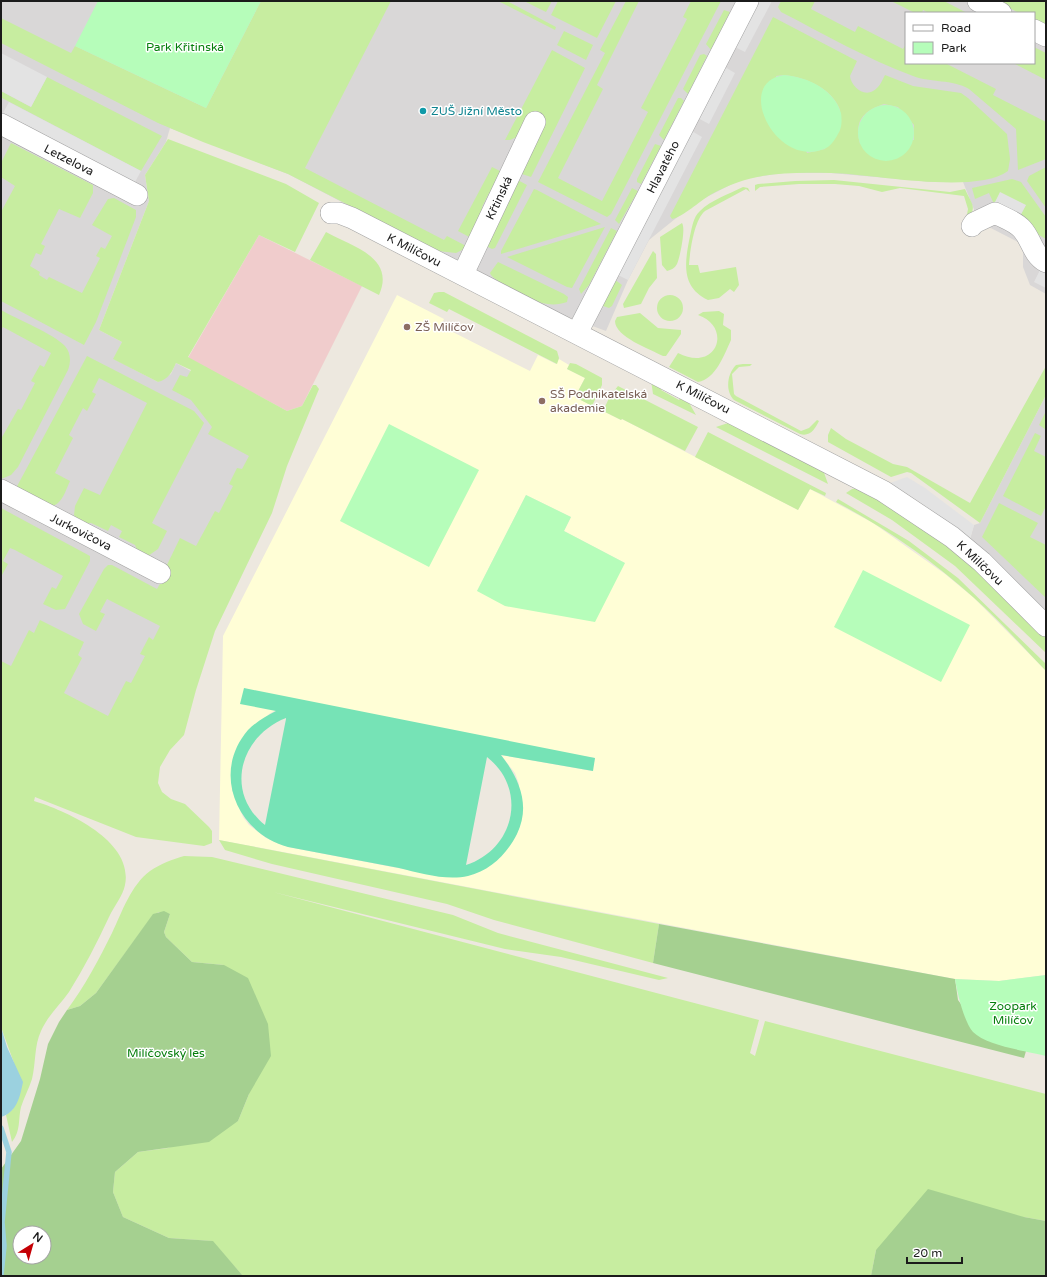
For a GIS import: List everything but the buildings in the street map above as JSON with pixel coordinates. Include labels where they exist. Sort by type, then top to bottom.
[{"type":"street","name":"Hlavatého","points":[[578,333],[748,1]]},
{"type":"street","points":[[978,1],[999,12]]},
{"type":"street","points":[[1035,30],[1046,36]]},
{"type":"street","name":"Křtinská","points":[[463,274],[535,122]]},
{"type":"street","name":"Letzelova","points":[[1,124],[137,195]]},
{"type":"street","name":"K Milíčovu","points":[[331,213],[339,213],[352,218],[883,491],[952,537],[982,562],[1046,626]]},
{"type":"street","points":[[972,226],[974,223],[995,213],[1016,224],[1022,229],[1036,255],[1046,262]]},
{"type":"street","name":"Jurkovičova","points":[[1,490],[160,573]]},
{"type":"shaded area","points":[[1,1],[1046,1],[1046,294],[1030,285],[1023,267],[1023,252],[1018,242],[983,224],[977,217],[963,182],[932,182],[831,173],[783,173],[742,179],[728,186],[701,200],[649,240],[628,280],[606,331],[549,310],[288,174],[170,128],[166,142],[145,175],[149,201],[99,330],[122,342],[114,359],[158,382],[171,374],[176,363],[271,415],[113,732],[1,680]]},
{"type":"shaded area","points":[[757,1],[772,1],[745,52],[733,46]]},
{"type":"shaded area","points":[[1,53],[47,77],[31,107],[1,91]]},
{"type":"shaded area","points":[[723,66],[735,73],[709,124],[696,117]]},
{"type":"shaded area","points":[[9,102],[141,171],[135,182],[3,113]]},
{"type":"shaded area","points":[[690,130],[702,137],[628,280],[616,274]]},
{"type":"shaded area","points":[[1000,192],[1026,205],[1020,216],[994,204]]},
{"type":"shaded area","points":[[259,235],[362,286],[302,406],[287,411],[188,358]]},
{"type":"shaded area","points":[[1040,270],[1046,273],[1046,288],[1034,282]]},
{"type":"shaded area","points":[[397,295],[444,319],[441,326],[530,371],[538,355],[556,364],[559,359],[569,365],[567,369],[585,378],[575,397],[621,420],[622,419],[798,510],[810,489],[873,523],[945,574],[974,598],[1046,671],[1046,975],[999,981],[955,979],[219,840],[223,636]],"holes":[[[526,495],[571,517],[564,531],[625,563],[477,591]],[[276,710],[595,758],[592,771],[501,755],[515,773],[519,784],[512,842],[501,857],[467,876],[434,875],[288,847],[266,838],[249,825],[243,817],[232,790],[232,763],[235,753],[269,714]]]},
{"type":"shaded area","points":[[1046,395],[1046,636],[970,539],[974,525],[980,523]]},
{"type":"shaded area","points":[[907,477],[925,488],[974,525],[970,539],[918,501],[890,483]]},
{"type":"green space","name":"Park Křitinská","points":[[98,1],[261,1],[206,108],[75,46]]},
{"type":"green space","points":[[261,1],[391,1],[305,168],[444,240],[447,236],[468,247],[456,253],[438,251],[288,174],[203,142],[158,123],[1,43],[1,18],[71,53],[75,46],[206,108]]},
{"type":"green space","points":[[498,1],[507,1],[556,27],[555,30]]},
{"type":"green space","points":[[524,1],[552,1],[546,12]]},
{"type":"green space","points":[[558,1],[616,1],[597,38],[551,15]]},
{"type":"green space","points":[[626,1],[639,1],[597,85],[603,89],[558,178],[602,201],[648,112],[641,108],[687,19],[683,17],[691,1],[721,1],[611,214],[607,217],[538,182],[605,53],[600,50]]},
{"type":"green space","points":[[781,1],[815,1],[811,9],[855,32],[858,26],[903,49],[905,46],[905,64],[947,64],[996,89],[993,95],[1046,122],[1046,159],[1018,170],[1016,129],[969,89],[949,82],[927,80],[913,76],[879,62],[781,12],[778,7]]},
{"type":"green space","points":[[891,1],[944,1],[965,12],[927,12],[923,10],[922,12],[913,12]]},
{"type":"green space","points":[[996,1],[1046,1],[1046,27],[1035,22],[1035,12],[1017,12]]},
{"type":"green space","points":[[724,10],[730,12],[711,50],[706,44]]},
{"type":"green space","points":[[773,17],[857,61],[850,76],[855,87],[862,92],[865,93],[875,90],[885,75],[913,86],[961,93],[1007,134],[1010,159],[1008,171],[993,178],[972,182],[949,182],[831,173],[783,173],[754,178],[725,187],[710,195],[676,218],[672,219],[670,216]],"holes":[[[784,75],[800,78],[817,85],[836,102],[840,110],[825,149],[807,153],[776,76]],[[884,104],[898,107],[914,125],[914,140],[860,144],[858,136],[859,123],[871,110]]]},
{"type":"green space","points":[[564,31],[593,45],[586,60],[557,45]]},
{"type":"green space","points":[[1035,48],[1046,53],[1046,80],[1015,64],[1035,64]]},
{"type":"green space","points":[[552,50],[585,68],[531,177],[519,173],[519,136],[510,140],[505,140]]},
{"type":"green space","points":[[704,54],[707,56],[688,94],[683,89],[700,55]]},
{"type":"green space","points":[[784,75],[802,78],[818,86],[832,97],[837,105],[841,113],[840,129],[834,141],[826,148],[806,152],[790,147],[777,136],[767,122],[762,107],[762,92],[769,81]]},
{"type":"green space","points":[[47,77],[162,136],[141,171],[2,98],[1,100],[1,91],[31,107]]},
{"type":"green space","points":[[678,98],[681,98],[684,101],[664,140],[659,135]]},
{"type":"green space","points":[[880,105],[892,105],[902,109],[910,117],[914,127],[914,139],[910,149],[902,157],[892,161],[880,161],[870,157],[862,149],[858,139],[858,127],[862,117],[870,109]]},
{"type":"green space","points":[[168,139],[286,184],[319,203],[295,252],[259,235],[188,357],[287,411],[302,406],[313,385],[316,385],[319,389],[287,466],[272,513],[215,631],[196,690],[184,735],[170,750],[160,767],[158,783],[162,792],[171,799],[185,804],[209,827],[212,831],[212,843],[204,846],[136,837],[35,797],[34,801],[80,820],[109,842],[119,855],[125,869],[125,885],[80,974],[41,1031],[37,1043],[32,1079],[21,1107],[17,1134],[12,1142],[6,1115],[13,1109],[14,1063],[1,1027],[1,661],[11,666],[29,630],[34,633],[40,620],[84,642],[78,655],[82,658],[64,693],[108,716],[126,681],[131,683],[145,656],[140,654],[149,637],[153,640],[160,626],[107,599],[100,612],[105,614],[96,631],[83,624],[79,614],[104,569],[108,565],[112,565],[157,589],[161,582],[164,583],[170,572],[165,569],[180,538],[196,546],[215,511],[219,513],[233,486],[229,484],[237,468],[242,469],[249,456],[208,434],[212,427],[191,400],[172,390],[180,375],[187,377],[191,370],[176,363],[167,377],[158,382],[113,359],[122,342],[99,330],[149,201],[145,175]]},
{"type":"green space","points":[[11,143],[93,185],[93,193],[80,218],[59,209],[41,244],[45,246],[41,255],[36,253],[30,266],[40,272],[39,275],[47,280],[49,277],[82,293],[100,258],[96,256],[101,247],[105,249],[112,236],[92,225],[108,199],[114,198],[136,210],[136,217],[96,322],[84,345],[1,301],[1,212],[15,186],[1,177],[1,163]]},
{"type":"green space","points":[[655,144],[661,146],[641,184],[637,182],[637,179]]},
{"type":"green space","points":[[492,167],[502,172],[494,196],[489,193],[482,207],[487,210],[473,239],[458,231]]},
{"type":"green space","points":[[1046,167],[1046,208],[1027,181],[1029,176]]},
{"type":"green space","points":[[514,178],[527,185],[495,248],[492,249],[484,245]]},
{"type":"green space","points":[[1012,179],[1021,182],[1046,217],[1046,239],[1037,234],[1020,216],[1026,205],[994,204],[989,193],[975,199],[972,188]]},
{"type":"green space","points":[[834,180],[950,192],[965,189],[972,202],[973,209],[970,216],[966,220],[968,209],[964,196],[900,188],[882,192],[859,186],[799,184],[760,187],[755,191],[755,185],[758,184]]},
{"type":"green space","points":[[743,187],[748,188],[750,192],[746,189],[705,211],[701,215],[695,228],[689,265],[698,265],[700,273],[736,267],[739,285],[734,292],[730,289],[719,298],[708,300],[699,295],[693,288],[689,281],[687,272],[687,255],[693,223],[698,213],[704,207],[715,200]]},
{"type":"green space","points":[[632,188],[638,191],[619,224],[615,220]]},
{"type":"green space","points":[[534,189],[601,224],[501,254],[501,251]]},
{"type":"green space","points":[[682,223],[683,236],[677,264],[675,267],[667,271],[662,265],[660,237]]},
{"type":"green space","points":[[605,227],[572,288],[567,287],[507,257]]},
{"type":"green space","points":[[611,228],[617,231],[589,285],[581,294],[579,289]]},
{"type":"green space","points":[[326,232],[368,254],[376,262],[381,271],[383,282],[379,295],[310,260]]},
{"type":"green space","points":[[653,251],[656,254],[657,278],[649,288],[641,304],[624,308],[623,304]]},
{"type":"green space","points":[[498,262],[564,294],[568,297],[567,302],[561,304],[542,303],[498,281],[490,273]]},
{"type":"green space","points":[[614,279],[622,285],[612,306],[609,308],[603,306],[603,304]]},
{"type":"green space","points":[[444,292],[557,351],[559,358],[557,364],[449,309],[447,312],[429,303],[434,293]]},
{"type":"green space","points":[[670,295],[679,299],[683,308],[679,317],[670,321],[661,317],[657,308],[661,299]]},
{"type":"green space","points":[[1,310],[60,341],[67,349],[70,364],[18,467],[11,475],[1,479],[1,439],[18,409],[21,410],[35,383],[31,381],[40,365],[44,367],[51,353],[3,327],[1,330]]},
{"type":"green space","points":[[719,311],[724,314],[723,325],[731,330],[731,340],[719,366],[715,371],[704,380],[698,382],[669,367],[678,353],[691,358],[702,357],[711,353],[716,346],[717,338],[715,329],[709,321],[698,315],[703,312]]},
{"type":"green space","points":[[640,313],[658,328],[681,330],[681,334],[666,356],[663,356],[634,342],[617,327],[615,321],[617,317]]},
{"type":"green space","points":[[87,356],[194,411],[204,423],[152,523],[167,531],[158,549],[148,556],[139,554],[135,545],[119,537],[122,531],[111,525],[108,531],[91,523],[81,524],[74,515],[75,506],[84,488],[100,495],[147,403],[99,378],[92,392],[96,394],[87,411],[83,408],[69,435],[73,438],[55,473],[70,481],[60,501],[54,505],[43,504],[15,490]]},
{"type":"green space","points":[[570,363],[576,364],[602,378],[602,385],[592,406],[575,397],[585,378],[567,369]]},
{"type":"green space","points":[[752,364],[750,366],[739,367],[732,374],[734,394],[736,396],[801,431],[809,428],[817,420],[819,421],[814,429],[807,434],[800,434],[734,400],[729,392],[729,378],[736,365]]},
{"type":"green space","points":[[1046,366],[1046,395],[980,523],[911,473],[907,472],[891,477],[828,442],[828,435],[831,428],[846,439],[893,464],[907,467],[970,503]]},
{"type":"green space","points":[[651,380],[663,385],[661,390],[679,400],[682,395],[688,401],[696,415],[653,394]]},
{"type":"green space","points":[[618,386],[698,427],[685,451],[603,411],[610,396]]},
{"type":"green space","points":[[1046,411],[1046,427],[1045,429],[1039,425]]},
{"type":"green space","points":[[728,423],[822,467],[828,484],[716,427]]},
{"type":"green space","points":[[389,424],[479,470],[429,567],[340,521]]},
{"type":"green space","points":[[708,432],[826,493],[825,496],[810,489],[798,510],[695,457]]},
{"type":"green space","points":[[1035,433],[1041,436],[1034,451],[1046,457],[1046,506],[1041,516],[1003,496]]},
{"type":"green space","points":[[861,488],[952,548],[1046,636],[1046,653],[955,566],[892,520],[846,493],[852,489]]},
{"type":"green space","points":[[526,495],[571,517],[564,531],[625,563],[595,622],[505,606],[477,591]]},
{"type":"green space","points":[[838,499],[909,541],[958,578],[1046,664],[1046,671],[992,615],[957,583],[908,545],[836,502]]},
{"type":"green space","points":[[999,503],[1038,523],[1030,537],[1046,545],[1046,598],[982,537]]},
{"type":"green space","points":[[1,508],[90,556],[90,561],[65,609],[56,610],[43,604],[52,587],[56,589],[63,576],[15,550],[10,548],[3,561],[8,564],[1,577]]},
{"type":"green space","points":[[863,570],[970,625],[941,682],[834,627]]},
{"type":"green space","points":[[244,688],[595,758],[593,771],[501,755],[518,782],[521,792],[523,813],[517,834],[503,855],[497,861],[476,874],[451,878],[433,876],[288,847],[270,840],[255,829],[243,815],[235,799],[231,782],[231,764],[237,747],[248,730],[261,719],[276,711],[240,704]],"holes":[[[286,719],[265,825],[252,812],[245,797],[241,781],[243,766],[248,751],[258,738],[270,726]],[[487,757],[500,770],[508,785],[511,801],[510,817],[505,832],[496,846],[483,857],[466,865]]]},
{"type":"green space","points":[[219,840],[659,924],[653,963],[494,920],[447,904],[272,864],[225,850]]},
{"type":"green space","points":[[184,856],[212,857],[453,915],[498,933],[668,978],[659,980],[561,957],[505,949],[273,892],[759,1020],[750,1053],[755,1056],[765,1021],[1046,1094],[1046,1221],[1024,1217],[876,1250],[871,1276],[243,1276],[212,1241],[169,1238],[123,1217],[113,1192],[115,1172],[138,1152],[168,1148],[238,1121],[249,1094],[224,965],[192,962],[166,937],[164,932],[170,914],[159,912],[153,915],[96,993],[80,1006],[67,1010],[80,992],[137,884],[154,868]]},
{"type":"green space","name":"Milíčovský les","points":[[164,911],[170,914],[164,932],[166,937],[192,962],[224,965],[248,978],[268,1024],[271,1056],[249,1094],[238,1121],[209,1142],[138,1152],[115,1172],[113,1192],[123,1217],[169,1238],[213,1241],[243,1276],[1,1276],[1,1169],[21,1141],[40,1079],[48,1044],[59,1022],[67,1010],[80,1006],[96,993],[153,914]]},
{"type":"green space","points":[[659,924],[955,979],[958,1000],[987,1040],[1026,1051],[1024,1058],[653,963]]},
{"type":"green space","name":"Zoopark Milíčov","points":[[1046,975],[1046,1056],[997,1044],[979,1037],[973,1032],[964,1014],[955,979],[999,981]]},
{"type":"green space","points":[[928,1189],[1024,1217],[1046,1221],[1046,1276],[871,1276],[876,1250]]},
{"type":"water","points":[[1,1027],[7,1047],[23,1082],[19,1098],[14,1108],[11,1112],[1,1117]]},
{"type":"waterway","points":[[1,1128],[9,1152],[2,1222],[4,1246],[1,1275]]},
{"type":"place","name":"ZUŠ Jižní Město","points":[[423,111]]},
{"type":"place","name":"ZŠ Milíčov","points":[[407,327]]},
{"type":"place","name":"SŠ Podnikatelská akademie","points":[[542,401]]}]
